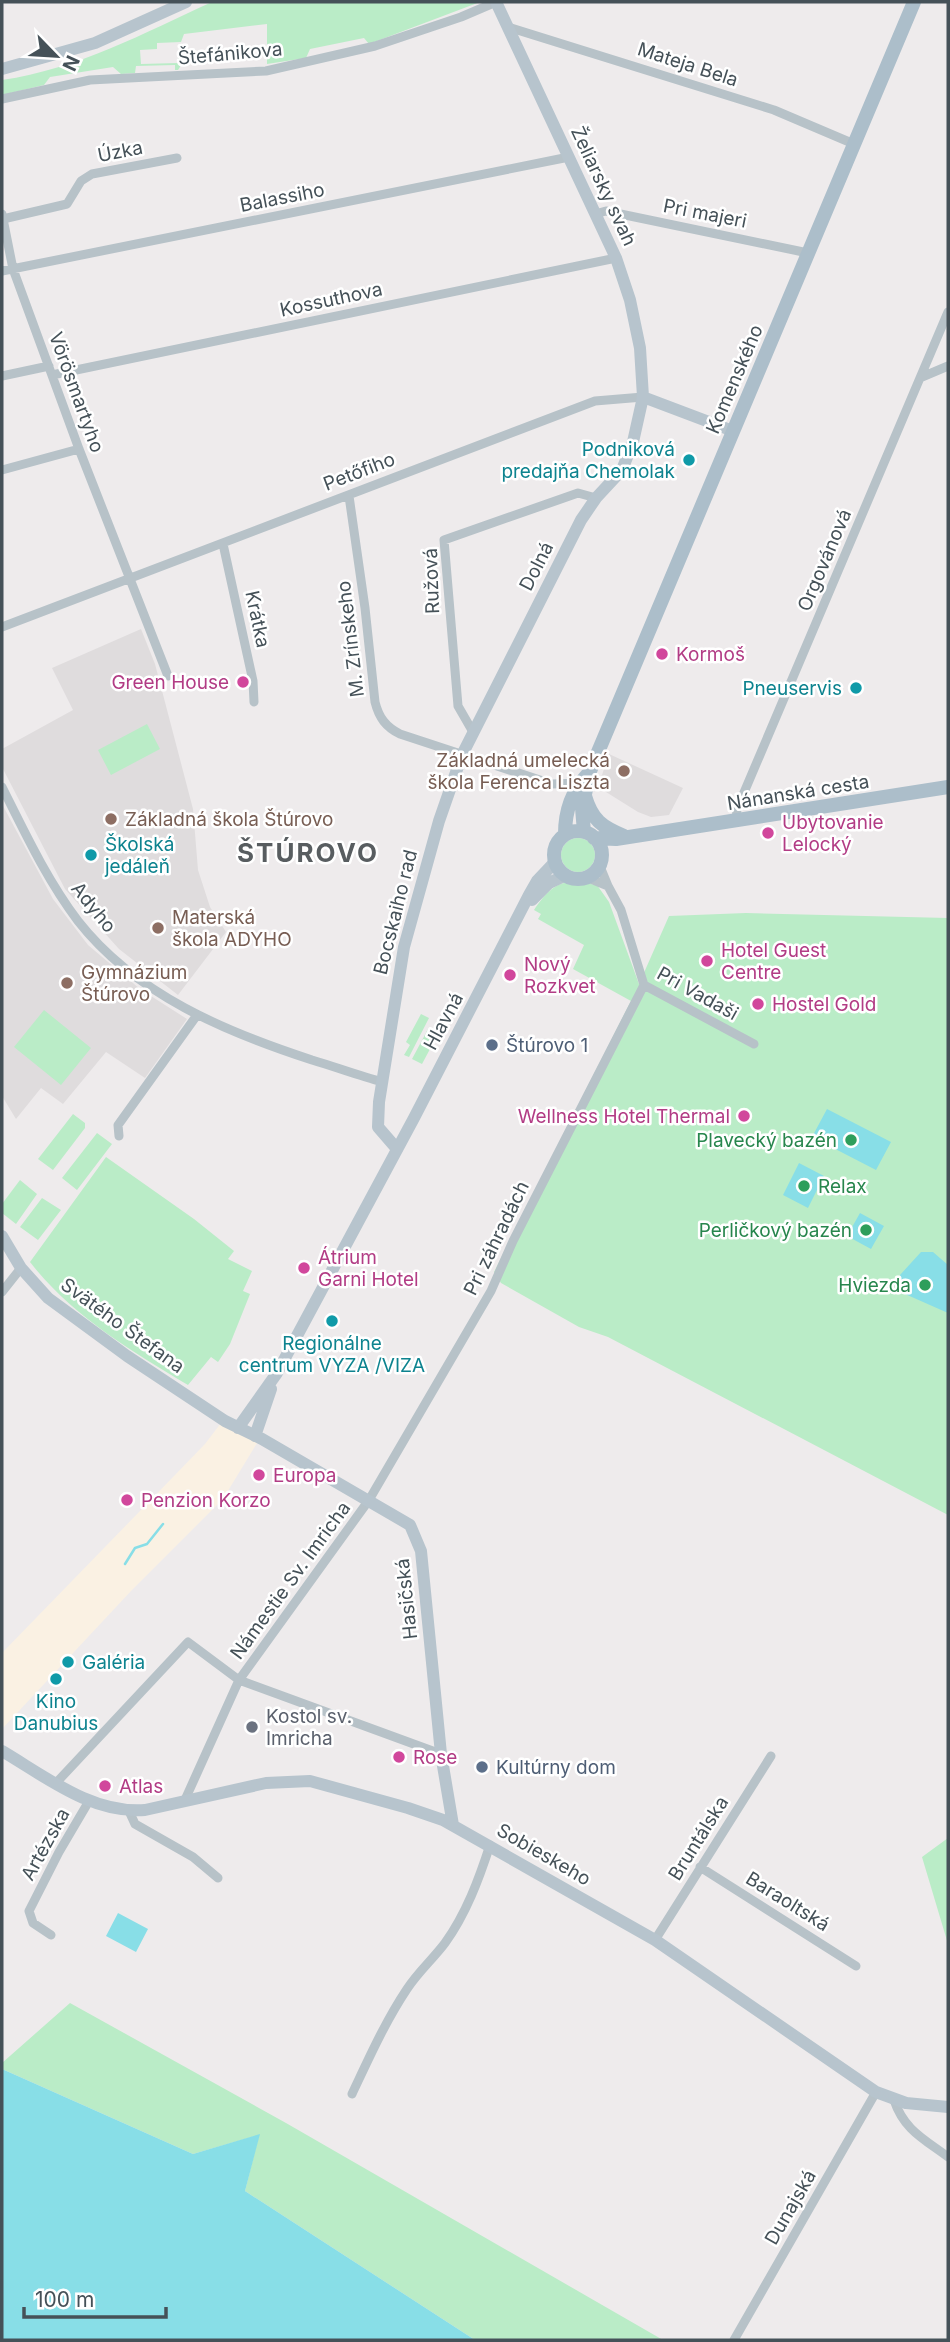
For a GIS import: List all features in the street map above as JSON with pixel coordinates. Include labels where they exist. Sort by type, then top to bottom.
[{"type":"main road","name":"Komenského","points":[[568,807],[590,771],[914,2]]},
{"type":"main road","name":"Nánanská cesta","points":[[589,835],[608,839],[625,837],[948,787]]},
{"type":"main road","points":[[582,788],[581,819],[589,835],[600,846],[600,861],[595,871],[586,877],[566,875],[555,862],[556,844],[572,832],[589,835]]},
{"type":"main road","points":[[582,788],[597,822],[625,837]]},
{"type":"main road","points":[[565,835],[568,807]]},
{"type":"main road","points":[[600,861],[654,833]]},
{"type":"street","points":[[2,69],[95,43],[186,2]]},
{"type":"street","name":"Želiarsky svah","points":[[496,2],[616,258],[630,300],[640,348],[643,397]]},
{"type":"street","name":"Štefánikova","points":[[2,99],[90,80],[265,71],[385,43],[496,2]]},
{"type":"street","name":"Mateja Bela","points":[[508,27],[774,110],[854,144]]},
{"type":"street","name":"Balassiho","points":[[2,271],[569,157]]},
{"type":"street","name":"Úzka","points":[[2,216],[67,204],[81,181],[92,174],[177,158]]},
{"type":"street","name":"Pri majeri","points":[[596,214],[606,211],[808,253]]},
{"type":"street","name":"Vörösmartyho","points":[[2,216],[13,269],[79,449],[168,676]]},
{"type":"street","name":"Kossuthova","points":[[2,376],[51,371],[616,258]]},
{"type":"street","name":"Orgovánová","points":[[736,821],[738,805],[948,312]]},
{"type":"street","points":[[922,377],[948,366]]},
{"type":"street","name":"Petőfiho","points":[[2,627],[595,401],[643,397],[733,430]]},
{"type":"street","name":"Dolná","points":[[462,755],[581,520],[596,498],[622,470],[633,442],[643,397]]},
{"type":"street","points":[[2,470],[79,449]]},
{"type":"street","name":"Ružová","points":[[474,732],[458,706],[444,540],[578,493],[596,498]]},
{"type":"street","name":"M. Zrínskeho","points":[[349,496],[375,702],[378,714],[386,725],[400,734],[552,784],[582,788]]},
{"type":"street","name":"Krátka","points":[[223,544],[253,681],[254,702]]},
{"type":"street","name":"Bocskaiho rad","points":[[383,1082],[397,986],[412,913],[462,755]]},
{"type":"street","points":[[552,784],[565,795],[568,807]]},
{"type":"street","name":"Adyho","points":[[2,788],[57,891],[80,923],[120,963],[160,993],[197,1015],[270,1046],[383,1082]]},
{"type":"street","name":"Pri Vadaši","points":[[600,861],[608,886],[621,910],[644,985],[754,1044]]},
{"type":"street","name":"Hlavná","points":[[238,1427],[277,1373],[537,881],[555,862]]},
{"type":"street","name":"Hlavná","points":[[523,911],[549,883],[566,875]]},
{"type":"street","points":[[586,877],[608,886]]},
{"type":"street","name":"Pri záhradách","points":[[369,1500],[491,1291],[513,1241],[644,985]]},
{"type":"street","points":[[119,1136],[118,1125],[197,1015]]},
{"type":"street","points":[[383,1082],[378,1127],[397,1149]]},
{"type":"street","name":"Svätého Štefana","points":[[2,1236],[21,1268],[48,1298],[127,1356],[238,1427]]},
{"type":"street","points":[[2,1292],[21,1268]]},
{"type":"street","name":"Hlavná","points":[[255,1436],[277,1373]]},
{"type":"street","name":"Hasičská","points":[[238,1427],[406,1520],[414,1530],[418,1541],[441,1755],[453,1825]]},
{"type":"street","name":"Námestie Sv. Imricha","points":[[184,1802],[239,1680],[369,1500]]},
{"type":"street","points":[[55,1783],[188,1642],[239,1680]]},
{"type":"street","name":"Námestie Sv. Imricha","points":[[239,1680],[441,1755]]},
{"type":"street","name":"Sobieskeho","points":[[2,1751],[89,1801],[129,1811],[184,1802],[266,1783],[310,1781],[408,1808],[453,1825],[655,1940],[876,2092],[894,2100],[948,2107]]},
{"type":"street","name":"Bruntálska","points":[[655,1940],[771,1756]]},
{"type":"street","name":"Artézska","points":[[51,1935],[33,1923],[29,1911],[89,1801]]},
{"type":"street","points":[[129,1811],[135,1824],[193,1857],[218,1878]]},
{"type":"street","points":[[352,2094],[375,2043],[398,2004],[417,1975],[454,1929],[479,1879],[490,1845]]},
{"type":"street","name":"Baraoltská","points":[[701,1867],[856,1966]]},
{"type":"street","name":"Dunajská","points":[[734,2340],[876,2092]]},
{"type":"street","points":[[894,2100],[900,2117],[909,2127],[948,2157]]},
{"type":"shaded area","name":"Základná škola Štúrovo","points":[[141,629],[155,664],[193,809],[198,870],[210,907],[226,932],[178,995],[119,949],[65,889],[2,767],[2,749],[73,710],[52,668]]},
{"type":"shaded area","name":"Základná umelecká škola Ferenca Liszta","points":[[609,754],[683,788],[669,815],[651,817],[638,812],[598,787]]},
{"type":"shaded area","name":"Gymnázium Štúrovo","points":[[2,804],[53,899],[88,945],[140,989],[187,1019],[145,1078],[106,1052],[63,1104],[41,1088],[16,1119],[2,1096]]},
{"type":"shaded area","points":[[221,1423],[257,1443],[223,1499],[131,1591],[2,1729],[2,1653],[205,1444]]},
{"type":"green space","points":[[212,2],[480,2],[369,44],[364,38],[310,49],[306,58],[267,64],[267,24],[184,34],[181,42],[157,43],[157,49],[140,50],[141,64],[178,63],[178,57],[183,62],[178,70],[175,70],[175,65],[136,66],[135,73],[121,74],[113,67],[50,77],[44,85],[2,95],[2,80],[30,75],[84,59]]},
{"type":"green space","points":[[147,724],[160,749],[111,775],[98,750]]},
{"type":"green space","points":[[578,838],[590,843],[595,855],[590,867],[578,872],[566,867],[561,855],[566,843]]},
{"type":"green space","points":[[572,881],[597,885],[609,902],[639,984],[669,916],[746,913],[948,918],[948,1515],[608,1337],[579,1327],[501,1283],[494,1272],[631,1001],[573,969],[584,945],[538,919],[541,914],[534,910],[546,895],[555,887]]},
{"type":"green space","points":[[44,1010],[91,1048],[61,1085],[14,1047]]},
{"type":"green space","points":[[421,1014],[429,1018],[409,1057],[404,1055],[410,1045],[406,1042]]},
{"type":"green space","points":[[428,1029],[438,1034],[422,1064],[412,1059]]},
{"type":"green space","points":[[73,1114],[85,1123],[85,1128],[53,1170],[38,1159]]},
{"type":"green space","points":[[97,1133],[112,1144],[77,1190],[62,1178]]},
{"type":"green space","points":[[106,1157],[194,1219],[234,1251],[228,1259],[252,1271],[243,1291],[250,1294],[230,1344],[218,1362],[211,1357],[188,1385],[103,1331],[64,1299],[30,1262]]},
{"type":"green space","points":[[20,1180],[37,1194],[16,1224],[2,1213],[2,1204]]},
{"type":"green space","points":[[42,1198],[61,1210],[38,1240],[20,1227]]},
{"type":"green space","points":[[948,1838],[948,1944],[922,1857]]},
{"type":"green space","points":[[70,2003],[286,2123],[663,2340],[475,2340],[245,2191],[259,2135],[193,2154],[2,2069],[2,2063]]},
{"type":"water","name":"Plavecký bazén","points":[[827,1109],[891,1142],[876,1170],[812,1137]]},
{"type":"water","name":"Relax","points":[[799,1163],[824,1176],[808,1208],[783,1195]]},
{"type":"water","name":"Perličkový bazén","points":[[860,1213],[884,1226],[871,1249],[847,1236]]},
{"type":"water","name":"Hviezda","points":[[921,1252],[933,1252],[948,1265],[948,1313],[905,1294],[900,1275]]},
{"type":"water","points":[[118,1913],[148,1929],[136,1952],[106,1936]]},
{"type":"water","points":[[2,2069],[193,2154],[260,2134],[245,2191],[475,2340],[2,2340]]},
{"type":"waterway","points":[[125,1564],[135,1548],[147,1544],[163,1524]]},
{"type":"place","name":"Podniková predajňa Chemolak","points":[[689,460]]},
{"type":"place","name":"Kormoš","points":[[662,654]]},
{"type":"place","name":"Green House","points":[[243,682]]},
{"type":"place","name":"Pneuservis","points":[[856,688]]},
{"type":"place","name":"Základná umelecká škola Ferenca Liszta","points":[[624,771]]},
{"type":"place","name":"Základná škola Štúrovo","points":[[111,819]]},
{"type":"place","name":"Ubytovanie Lelocký","points":[[768,833]]},
{"type":"place","name":"Školská jedáleň","points":[[91,855]]},
{"type":"place","name":"Materská škola ADYHO","points":[[158,928]]},
{"type":"place","name":"Hotel Guest Centre","points":[[707,961]]},
{"type":"place","name":"Nový Rozkvet","points":[[510,975]]},
{"type":"place","name":"Gymnázium Štúrovo","points":[[67,983]]},
{"type":"place","name":"Hostel Gold","points":[[758,1004]]},
{"type":"place","name":"Štúrovo 1","points":[[492,1045]]},
{"type":"place","name":"Wellness Hotel Thermal","points":[[744,1116]]},
{"type":"place","name":"Plavecký bazén","points":[[851,1140]]},
{"type":"place","name":"Relax","points":[[804,1186]]},
{"type":"place","name":"Perličkový bazén","points":[[866,1230]]},
{"type":"place","name":"Átrium Garni Hotel","points":[[304,1268]]},
{"type":"place","name":"Hviezda","points":[[925,1285]]},
{"type":"place","name":"Regionálne centrum VYZA /VIZA","points":[[332,1321]]},
{"type":"place","name":"Europa","points":[[259,1475]]},
{"type":"place","name":"Penzion Korzo","points":[[127,1500]]},
{"type":"place","name":"Galéria","points":[[68,1662]]},
{"type":"place","name":"Kino Danubius","points":[[56,1679]]},
{"type":"place","name":"Kostol sv. Imricha","points":[[252,1727]]},
{"type":"place","name":"Rose","points":[[399,1757]]},
{"type":"place","name":"Kultúrny dom","points":[[482,1767]]},
{"type":"place","name":"Atlas","points":[[105,1786]]},
{"type":"district","name":"ŠTÚROVO","points":[[308,853]]}]
